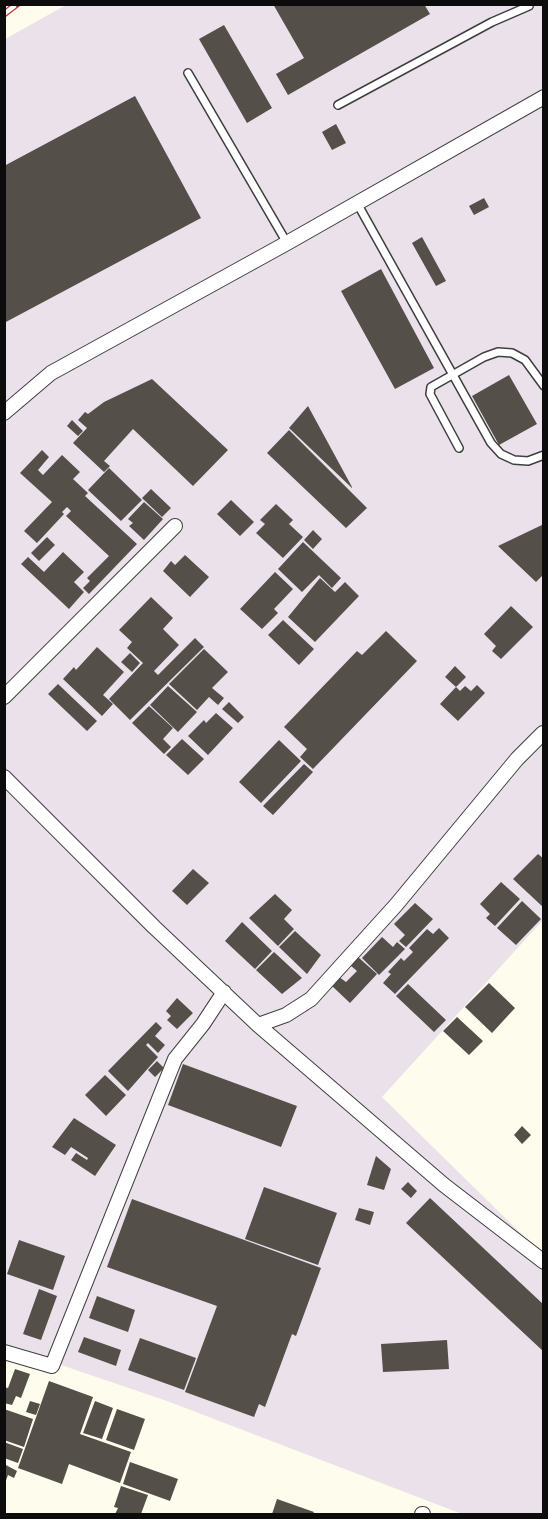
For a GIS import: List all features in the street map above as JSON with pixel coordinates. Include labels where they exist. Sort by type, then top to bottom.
[{"type":"street","points":[[4,413],[51,373],[288,243],[543,98]]},
{"type":"street","points":[[4,696],[175,526]]},
{"type":"street","points":[[258,1025],[286,1015],[311,999],[396,905],[517,759],[543,733]]},
{"type":"street","points":[[4,777],[154,927],[258,1025],[444,1185],[543,1262]]},
{"type":"street","points":[[4,1352],[52,1366],[175,1059],[224,992]]},
{"type":"lane","points":[[338,105],[492,22],[529,6]]},
{"type":"lane","points":[[188,73],[288,243]]},
{"type":"lane","points":[[357,203],[491,443],[501,454],[514,460],[528,461],[543,455]]},
{"type":"lane","points":[[459,448],[429,390],[484,357],[498,352],[512,353],[525,360],[543,386]]},
{"type":"shaded area","points":[[66,5],[543,5],[543,920],[382,1097],[543,1255],[543,1514],[462,1514],[167,1401],[5,1346],[5,39]]},
{"type":"building","points":[[273,4],[424,4],[430,14],[288,95],[276,74],[304,58]]},
{"type":"building","points":[[224,25],[272,108],[247,123],[199,39]]},
{"type":"building","points":[[135,96],[201,218],[4,323],[4,166]]},
{"type":"building","points":[[336,124],[346,143],[332,150],[322,132]]},
{"type":"building","points":[[484,198],[489,207],[474,215],[469,206]]},
{"type":"building","points":[[422,237],[446,281],[436,286],[412,243]]},
{"type":"building","points":[[381,269],[434,368],[395,389],[341,291]]},
{"type":"building","points":[[509,375],[537,424],[499,445],[472,396]]},
{"type":"building","points":[[152,379],[228,450],[193,486],[133,429],[104,461],[110,466],[104,472],[73,443],[87,428],[78,420],[85,412],[88,414],[104,402]]},
{"type":"building","points":[[308,406],[352,487],[352,488],[289,428]]},
{"type":"building","points":[[72,420],[83,431],[78,436],[67,426]]},
{"type":"building","points":[[289,430],[367,508],[346,528],[267,453]]},
{"type":"building","points":[[42,450],[49,457],[38,470],[43,475],[62,455],[80,472],[73,479],[88,493],[85,496],[137,544],[89,594],[83,588],[90,581],[87,578],[109,556],[66,516],[71,511],[67,507],[62,512],[64,514],[37,543],[24,531],[52,502],[20,473]]},
{"type":"building","points":[[109,468],[142,500],[121,521],[88,490]]},
{"type":"building","points":[[151,489],[171,508],[162,517],[142,498]]},
{"type":"building","points":[[231,500],[254,522],[240,536],[217,514]]},
{"type":"building","points":[[144,502],[163,519],[144,540],[129,526],[133,523],[128,519]]},
{"type":"building","points":[[276,504],[293,520],[289,524],[303,537],[283,558],[256,533],[265,524],[260,520]]},
{"type":"building","points":[[544,524],[544,574],[536,582],[498,546]]},
{"type":"building","points":[[313,530],[322,539],[313,549],[304,540]]},
{"type":"building","points":[[47,537],[55,545],[39,561],[31,553]]},
{"type":"building","points":[[303,542],[341,578],[332,588],[319,575],[302,592],[278,569]]},
{"type":"building","points":[[63,552],[84,572],[74,582],[84,592],[69,609],[21,564],[28,557],[44,572]]},
{"type":"building","points":[[185,555],[209,577],[190,597],[163,571],[171,561],[175,565]]},
{"type":"building","points":[[275,572],[293,589],[274,609],[278,613],[262,629],[240,609]]},
{"type":"building","points":[[320,578],[335,592],[345,582],[359,596],[315,642],[288,617]]},
{"type":"building","points":[[151,597],[173,618],[163,629],[179,645],[154,671],[158,675],[195,638],[204,647],[130,720],[109,699],[143,663],[127,648],[132,642],[119,630]]},
{"type":"building","points":[[511,606],[533,627],[501,659],[492,651],[496,646],[484,634]]},
{"type":"building","points":[[283,620],[314,649],[299,665],[268,635]]},
{"type":"building","points":[[386,631],[417,661],[313,769],[300,757],[307,749],[284,727],[357,651],[362,655]]},
{"type":"building","points":[[97,647],[124,672],[103,695],[113,704],[102,716],[63,679],[74,667],[76,670]]},
{"type":"building","points":[[204,649],[228,672],[212,688],[224,698],[218,705],[209,697],[197,710],[169,684]]},
{"type":"building","points":[[130,653],[140,663],[132,672],[121,662]]},
{"type":"building","points":[[455,666],[466,677],[456,687],[445,677]]},
{"type":"building","points":[[58,684],[97,721],[87,731],[48,694]]},
{"type":"building","points":[[477,685],[485,693],[458,721],[440,704],[456,687],[460,691],[465,686],[471,691]]},
{"type":"building","points":[[168,686],[197,712],[178,732],[150,705]]},
{"type":"building","points":[[229,702],[244,717],[238,723],[222,709]]},
{"type":"building","points":[[149,706],[173,728],[163,739],[171,747],[164,754],[132,723]]},
{"type":"building","points":[[216,713],[233,728],[208,755],[188,736],[204,720],[206,723]]},
{"type":"building","points":[[182,739],[204,759],[188,775],[166,755]]},
{"type":"building","points":[[279,740],[301,761],[261,803],[239,782]]},
{"type":"building","points":[[304,764],[313,772],[273,815],[263,806]]},
{"type":"building","points":[[538,854],[544,859],[544,908],[513,879]]},
{"type":"building","points":[[193,869],[209,883],[187,905],[172,891]]},
{"type":"building","points":[[501,882],[520,899],[495,926],[486,918],[490,914],[480,904]]},
{"type":"building","points":[[275,894],[292,910],[284,919],[294,929],[278,946],[249,918]]},
{"type":"building","points":[[522,901],[541,919],[516,945],[497,928]]},
{"type":"building","points":[[415,903],[433,919],[406,947],[399,941],[405,935],[394,924]]},
{"type":"building","points":[[242,922],[272,951],[255,969],[225,941]]},
{"type":"building","points":[[439,928],[449,938],[395,994],[383,983],[391,974],[388,972],[401,958],[404,961],[413,952],[409,948],[427,929],[433,934]]},
{"type":"building","points":[[295,931],[321,955],[307,974],[279,947]]},
{"type":"building","points":[[382,937],[393,947],[397,942],[405,949],[379,975],[362,958]]},
{"type":"building","points":[[274,952],[302,978],[282,994],[256,970]]},
{"type":"building","points":[[358,957],[377,974],[350,1003],[331,985],[339,977],[346,982],[357,971],[350,965]]},
{"type":"building","points":[[489,983],[515,1008],[492,1033],[465,1007]]},
{"type":"building","points":[[408,984],[446,1020],[434,1032],[396,996]]},
{"type":"building","points":[[177,998],[193,1013],[177,1029],[167,1020],[171,1016],[166,1011]]},
{"type":"building","points":[[457,1017],[483,1041],[469,1055],[443,1031]]},
{"type":"building","points":[[156,1022],[162,1028],[155,1036],[165,1045],[158,1053],[148,1043],[146,1045],[158,1057],[128,1091],[108,1071]]},
{"type":"building","points":[[157,1061],[164,1068],[155,1077],[148,1070]]},
{"type":"building","points":[[183,1064],[297,1106],[281,1147],[168,1105]]},
{"type":"building","points":[[105,1075],[126,1095],[106,1116],[85,1095]]},
{"type":"building","points":[[74,1118],[116,1145],[95,1176],[71,1160],[76,1153],[87,1160],[88,1158],[71,1147],[65,1155],[52,1147]]},
{"type":"building","points":[[522,1126],[531,1135],[522,1144],[514,1135]]},
{"type":"building","points":[[376,1156],[391,1169],[384,1190],[367,1185]]},
{"type":"building","points":[[408,1182],[417,1191],[411,1198],[401,1189]]},
{"type":"building","points":[[264,1187],[337,1213],[318,1265],[245,1239]]},
{"type":"building","points":[[430,1198],[544,1305],[544,1352],[406,1223]]},
{"type":"building","points":[[132,1199],[321,1268],[296,1336],[292,1334],[265,1407],[259,1404],[254,1417],[185,1392],[217,1306],[107,1267]]},
{"type":"building","points":[[359,1208],[374,1212],[370,1225],[355,1220]]},
{"type":"building","points":[[19,1240],[65,1256],[53,1290],[7,1274]]},
{"type":"building","points":[[39,1289],[57,1296],[41,1340],[23,1334]]},
{"type":"building","points":[[97,1296],[135,1310],[128,1332],[89,1318]]},
{"type":"building","points":[[84,1337],[121,1350],[116,1366],[78,1352]]},
{"type":"building","points":[[140,1338],[196,1358],[184,1390],[128,1370]]},
{"type":"building","points":[[447,1340],[449,1369],[383,1372],[381,1344]]},
{"type":"building","points":[[15,1369],[30,1374],[21,1398],[16,1396],[12,1405],[4,1403],[4,1387],[8,1388]]},
{"type":"building","points":[[49,1381],[93,1397],[80,1434],[131,1452],[120,1483],[69,1464],[62,1484],[18,1468]]},
{"type":"building","points":[[30,1401],[40,1404],[36,1415],[26,1412]]},
{"type":"building","points":[[95,1401],[113,1408],[102,1439],[83,1433]]},
{"type":"building","points":[[4,1409],[33,1419],[24,1447],[4,1440]]},
{"type":"building","points":[[117,1409],[145,1419],[134,1450],[106,1440]]},
{"type":"building","points":[[4,1442],[23,1449],[18,1463],[4,1458]]},
{"type":"building","points":[[130,1462],[178,1479],[170,1501],[123,1484]]},
{"type":"building","points":[[4,1464],[17,1471],[14,1478],[8,1475],[5,1483]]},
{"type":"building","points":[[121,1486],[148,1495],[141,1514],[115,1514],[118,1508],[114,1507]]},
{"type":"building","points":[[277,1499],[314,1512],[313,1514],[272,1514]]},
{"type":"railway","points":[[4,14],[17,4]]}]
